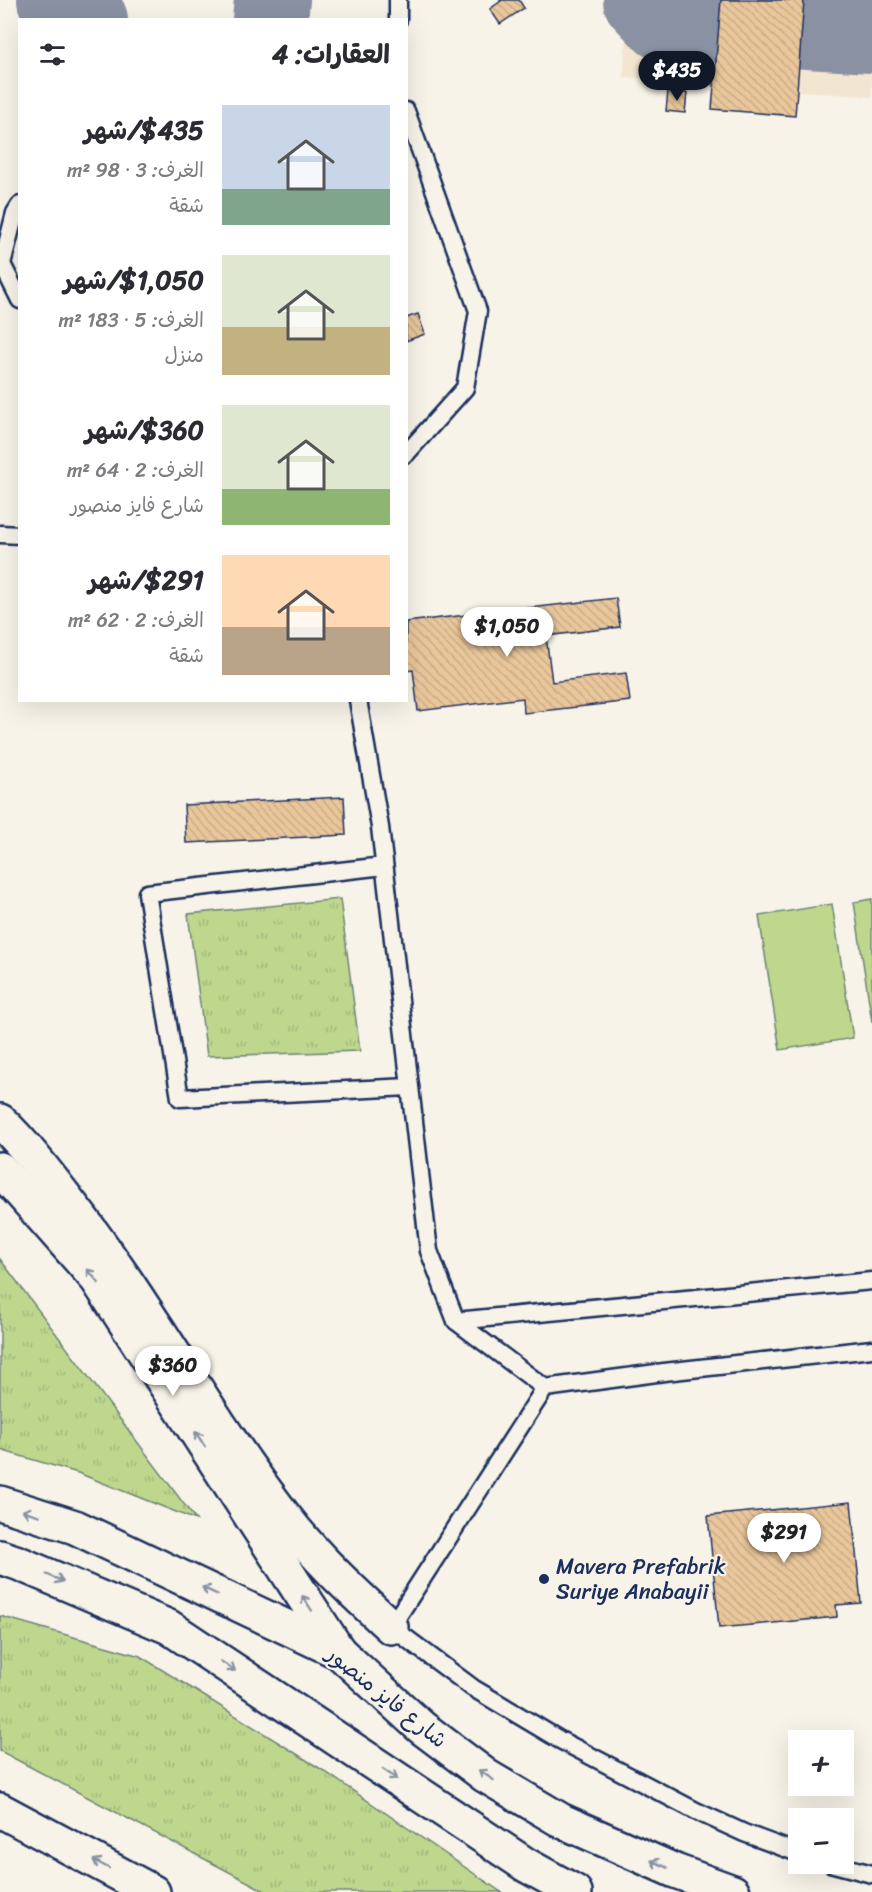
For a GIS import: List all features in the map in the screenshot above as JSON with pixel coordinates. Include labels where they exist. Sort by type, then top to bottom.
[{"type":"main road","points":[[0,1121],[47,1174],[127,1279],[255,1476],[285,1517],[353,1593],[391,1627]]},
{"type":"main road","points":[[0,1169],[97,1280],[339,1652]]},
{"type":"main road","name":"شارع فايز منصور","points":[[0,1503],[75,1527],[339,1652],[421,1727],[486,1776],[562,1821],[675,1871],[733,1892]]},
{"type":"main road","points":[[0,1557],[169,1627],[526,1865],[575,1892]]},
{"type":"main road","points":[[0,1810],[153,1892]]},
{"type":"lane","points":[[398,0],[398,18]]},
{"type":"lane","points":[[408,117],[478,311],[465,388],[408,452]]},
{"type":"lane","points":[[18,208],[2,264],[18,296]]},
{"type":"lane","points":[[0,534],[18,535]]},
{"type":"lane","points":[[358,702],[380,827],[429,1251],[456,1321],[545,1389],[664,1372],[872,1349]]},
{"type":"lane","points":[[384,866],[147,892],[180,1098],[410,1087]]},
{"type":"lane","points":[[456,1321],[872,1281]]},
{"type":"lane","points":[[545,1389],[391,1627],[472,1688],[560,1740],[696,1811],[744,1833],[788,1849]]},
{"type":"lane","points":[[854,1869],[872,1874]]},
{"type":"shaded area","points":[[629,0],[872,0],[872,97],[623,77]]},
{"type":"green space","points":[[340,899],[360,1051],[207,1056],[188,914]]},
{"type":"green space","points":[[872,899],[872,1022],[854,902]]},
{"type":"green space","points":[[832,904],[853,1038],[780,1050],[759,916]]},
{"type":"green space","points":[[0,1259],[196,1520],[78,1473],[0,1450]]},
{"type":"green space","points":[[0,1616],[140,1656],[324,1771],[501,1892],[267,1892],[0,1751]]},
{"type":"building","points":[[500,0],[519,0],[524,8],[500,24],[490,9]]},
{"type":"building","points":[[721,0],[804,0],[795,116],[712,109]]},
{"type":"building","points":[[668,91],[687,93],[685,113],[666,111]]},
{"type":"building","points":[[418,314],[425,334],[408,340],[408,317]]},
{"type":"building","points":[[616,598],[620,627],[546,636],[552,682],[626,673],[630,701],[524,713],[523,698],[418,711],[413,670],[408,671],[408,622]]},
{"type":"building","points":[[344,797],[346,835],[186,843],[184,805]]},
{"type":"building","points":[[851,1502],[861,1603],[836,1605],[837,1617],[719,1628],[708,1516]]},
{"type":"taxiway","points":[[55,0],[86,18]]},
{"type":"taxiway","points":[[270,18],[272,0]]},
{"type":"taxiway","points":[[641,0],[662,22],[872,35]]},
{"type":"place","name":"Mavera Prefabrik Suriye Anabayii","points":[[544,1579]]}]
